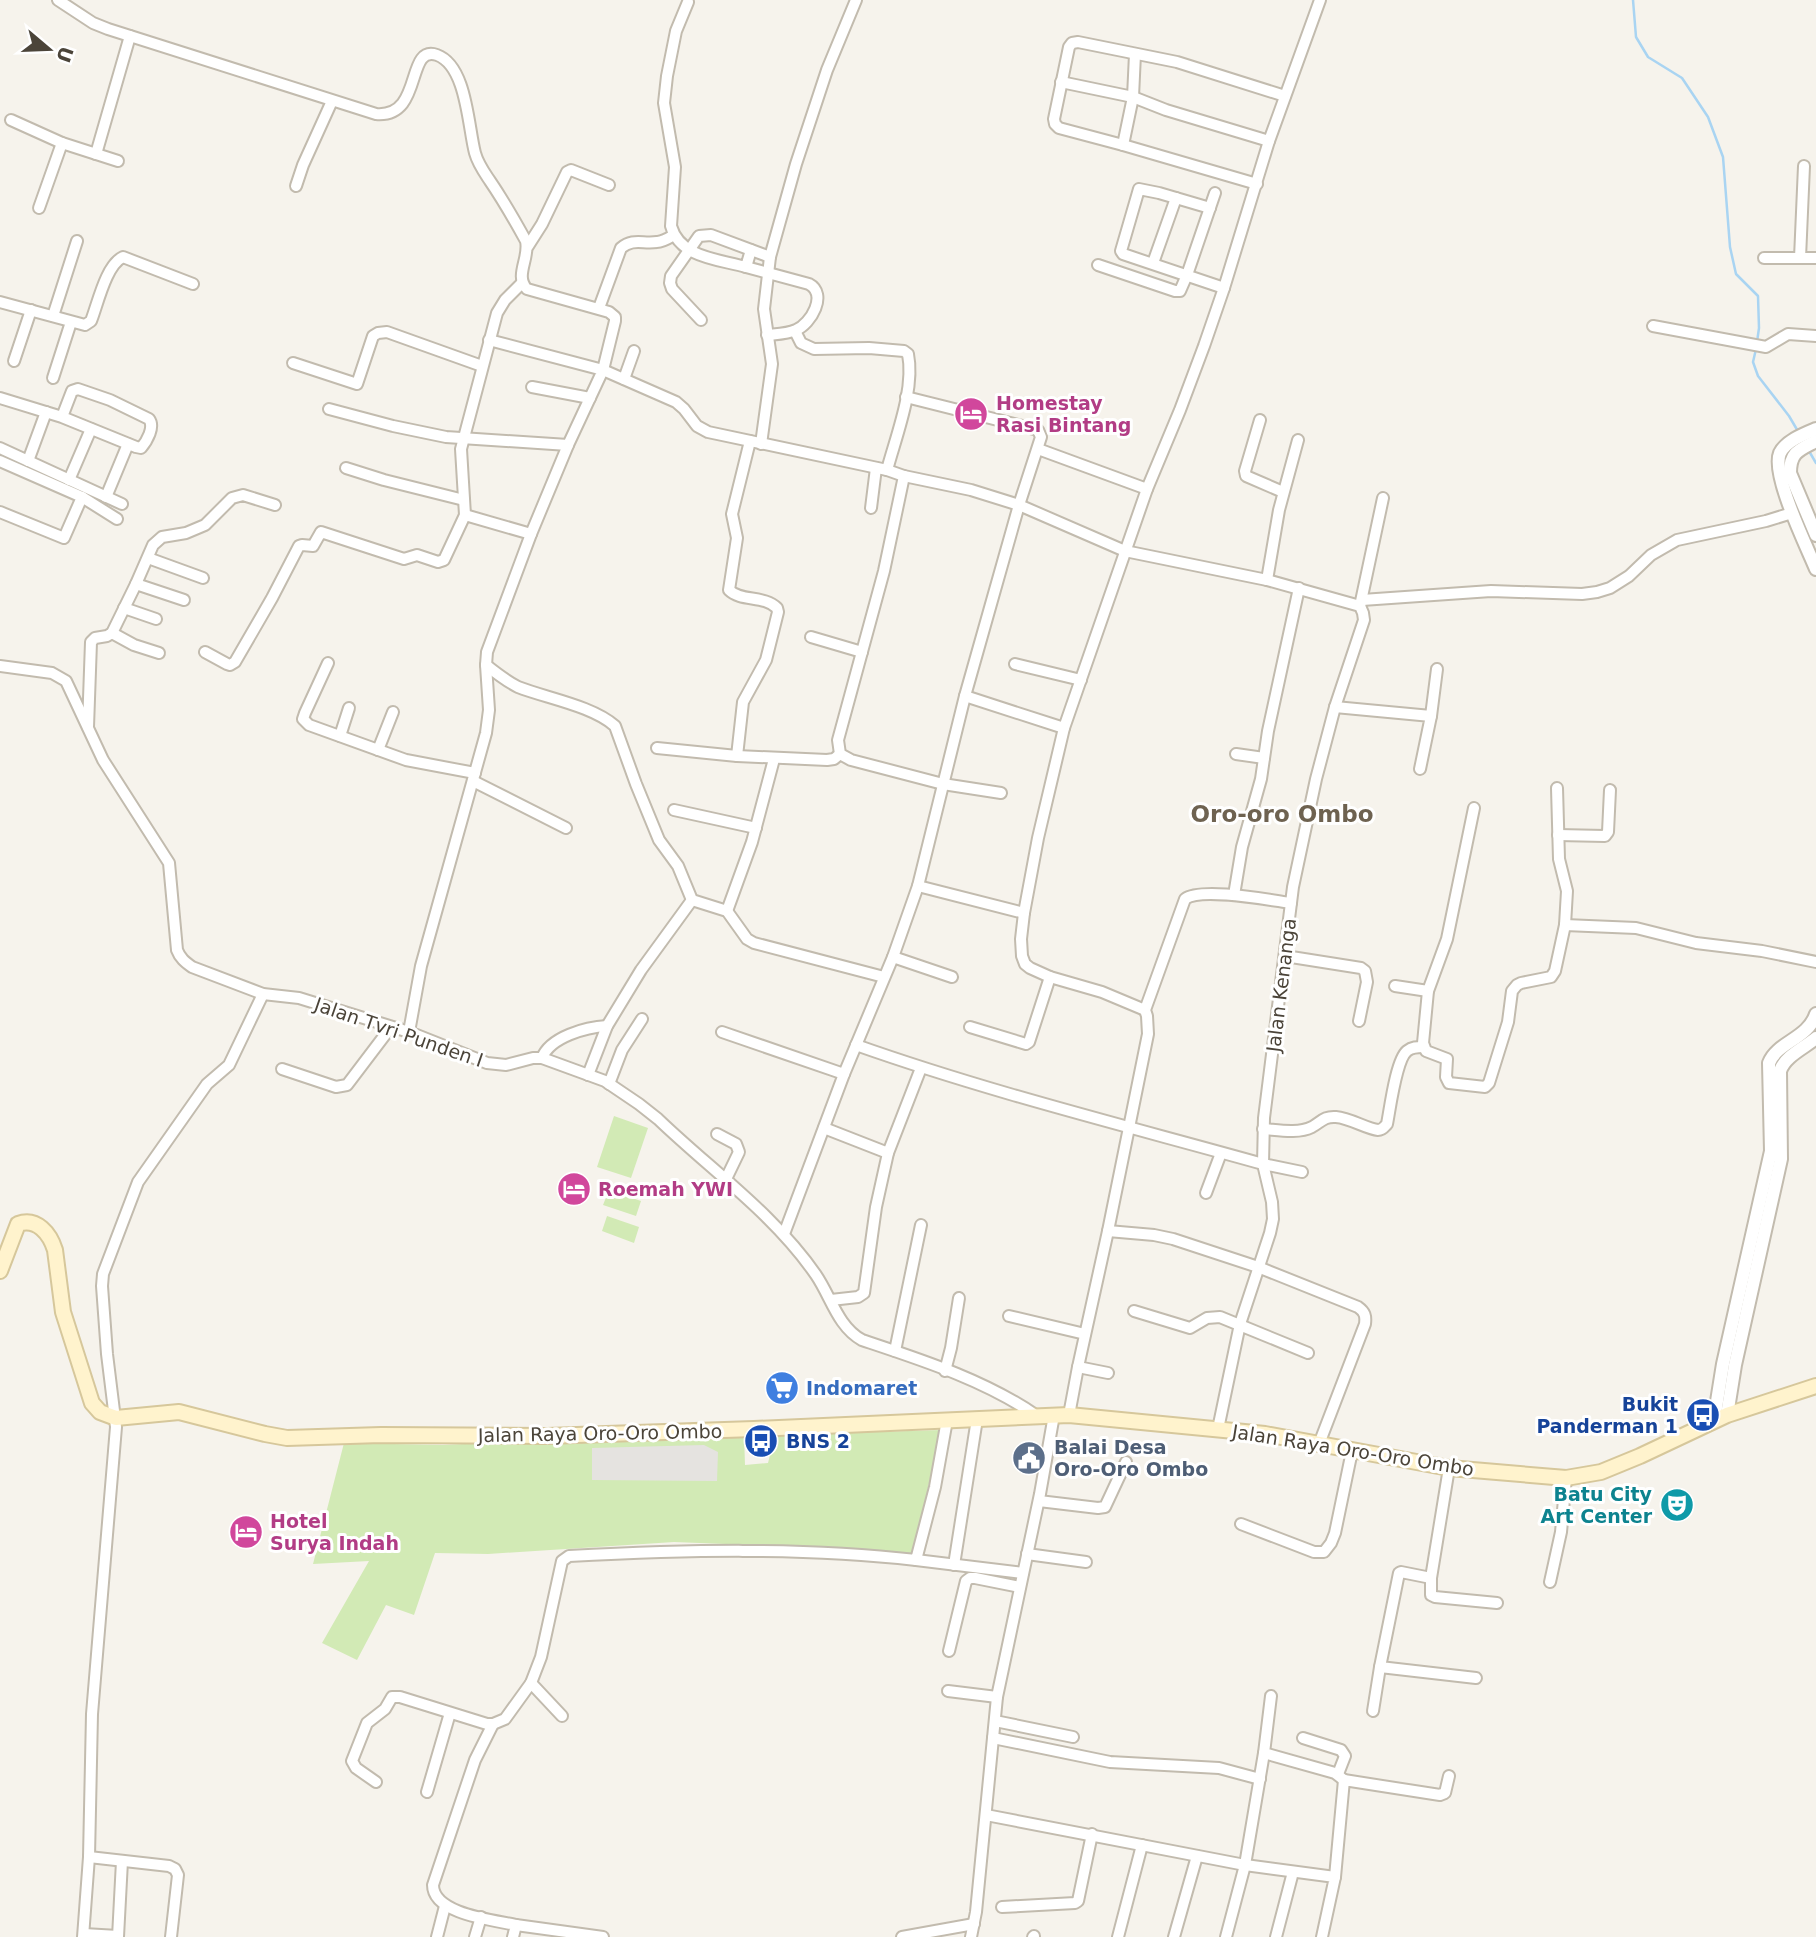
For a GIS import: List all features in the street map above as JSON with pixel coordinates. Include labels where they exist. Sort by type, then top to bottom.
[{"type":"main road","points":[[0,1271],[18,1224],[34,1224],[46,1231],[55,1250],[63,1312],[92,1403],[100,1412],[116,1418]]},
{"type":"main road","name":"Jalan Raya Oro-Oro Ombo","points":[[116,1418],[179,1412],[287,1438],[381,1435],[547,1436],[1069,1415],[1217,1429],[1319,1444],[1449,1468],[1566,1478],[1601,1472],[1721,1418],[1816,1386]]},
{"type":"street","points":[[58,0],[93,23],[376,114],[391,114],[401,107],[418,62],[424,56],[429,54],[442,57],[455,71],[462,89],[475,153],[481,167],[527,246],[522,283],[527,289],[599,308],[615,317],[603,370],[531,534],[487,652],[489,710],[486,733],[421,966],[409,1032]]},
{"type":"street","points":[[737,756],[744,702],[766,660],[778,612],[770,601],[734,595],[729,590],[737,538],[732,514],[755,442],[772,364],[764,309],[770,257],[800,150],[827,70],[856,0]]},
{"type":"street","points":[[1145,1010],[1102,992],[1030,968],[1023,960],[1021,939],[1024,913],[1064,728],[1147,489],[1180,410],[1224,288],[1284,96],[1320,0]]},
{"type":"street","points":[[688,2],[676,31],[664,103],[675,167],[671,226],[674,235],[689,251],[812,286],[817,291],[817,300],[807,323],[795,331],[767,335]]},
{"type":"street","points":[[96,154],[130,36]]},
{"type":"street","points":[[1257,184],[1057,126],[1054,119],[1069,47],[1072,43],[1079,42],[1177,62],[1284,96]]},
{"type":"street","points":[[1123,145],[1133,97],[1135,54]]},
{"type":"street","points":[[1061,82],[1133,97],[1166,110],[1269,141]]},
{"type":"street","points":[[296,186],[332,101]]},
{"type":"street","points":[[11,120],[62,143],[118,161]]},
{"type":"street","points":[[39,208],[62,143]]},
{"type":"street","points":[[1800,258],[1804,166]]},
{"type":"street","points":[[527,246],[542,224],[567,172],[571,170],[609,185]]},
{"type":"street","points":[[1210,208],[1138,190],[1121,251],[1123,254],[1224,288]]},
{"type":"street","points":[[1098,265],[1175,292],[1181,290],[1215,193]]},
{"type":"street","points":[[1153,263],[1176,198]]},
{"type":"street","points":[[701,320],[672,289],[670,283],[671,276],[699,236],[711,234],[770,257]]},
{"type":"street","points":[[599,308],[621,248],[626,243],[636,240],[656,242],[674,235]]},
{"type":"street","points":[[53,316],[77,241]]},
{"type":"street","points":[[746,267],[751,250]]},
{"type":"street","points":[[0,302],[82,325],[89,324],[109,272],[115,261],[123,257],[193,284]]},
{"type":"street","points":[[1764,258],[1816,258]]},
{"type":"street","points":[[205,652],[227,664],[233,664],[299,546],[313,546],[321,532],[404,559],[417,555],[442,561],[447,556],[465,515],[460,459],[489,340],[500,306],[522,283]]},
{"type":"street","points":[[14,361],[31,310]]},
{"type":"street","points":[[53,378],[71,322]]},
{"type":"street","points":[[1653,326],[1771,346],[1788,334],[1816,336]]},
{"type":"street","points":[[795,331],[801,343],[814,349],[869,348],[906,352],[909,356],[906,397],[871,508]]},
{"type":"street","points":[[293,363],[357,384],[373,336],[387,332],[482,366]]},
{"type":"street","points":[[489,340],[603,370],[676,402],[701,429],[971,490],[1019,505],[1125,551],[1268,580],[1361,603],[1491,591],[1582,594],[1597,592],[1610,588],[1629,576],[1651,555],[1677,540],[1792,513]]},
{"type":"street","points":[[624,379],[634,351]]},
{"type":"street","points":[[532,387],[590,398]]},
{"type":"street","points":[[0,398],[62,417],[141,448],[152,426],[152,422],[110,400],[75,389],[62,417]]},
{"type":"street","points":[[784,1234],[844,1074],[893,957],[918,886],[965,696],[1041,437],[1038,430],[906,397]]},
{"type":"street","points":[[329,409],[446,437],[568,445]]},
{"type":"street","points":[[28,461],[46,412]]},
{"type":"street","points":[[1259,420],[1245,471],[1246,476],[1283,492]]},
{"type":"street","points":[[69,480],[91,429]]},
{"type":"street","points":[[1814,436],[1780,453],[1778,468],[1792,513],[1816,569]]},
{"type":"street","points":[[1268,580],[1283,492],[1298,440]]},
{"type":"street","points":[[106,497],[128,444]]},
{"type":"street","points":[[1793,447],[1790,472],[1816,535]]},
{"type":"street","points":[[0,448],[122,504]]},
{"type":"street","points":[[1038,449],[1147,489]]},
{"type":"street","points":[[0,461],[82,497],[117,519]]},
{"type":"street","points":[[346,468],[464,500]]},
{"type":"street","points":[[840,754],[838,740],[884,571],[904,476]]},
{"type":"street","points":[[90,733],[91,642],[95,638],[112,633],[153,545],[162,537],[186,533],[205,525],[232,498],[243,495],[275,505]]},
{"type":"street","points":[[0,512],[64,538],[82,497]]},
{"type":"street","name":"Jalan Kenanga","points":[[1217,1429],[1240,1324],[1273,1219],[1263,1164],[1263,1129],[1293,887],[1315,779],[1364,620],[1361,603],[1383,498]]},
{"type":"street","points":[[465,515],[531,534]]},
{"type":"street","points":[[148,558],[203,578]]},
{"type":"street","points":[[136,584],[184,600]]},
{"type":"street","points":[[1234,895],[1241,847],[1259,786],[1298,588]]},
{"type":"street","points":[[124,608],[156,619]]},
{"type":"street","points":[[112,633],[134,645],[159,653]]},
{"type":"street","points":[[811,637],[862,652]]},
{"type":"street","points":[[328,663],[304,713],[303,719],[309,725],[406,760],[474,777],[566,828]]},
{"type":"street","points":[[1016,664],[1081,680]]},
{"type":"street","points":[[486,665],[507,681],[592,712],[615,726],[659,840],[678,866],[692,900]]},
{"type":"street","points":[[0,666],[52,673],[66,681],[90,733]]},
{"type":"street","points":[[1420,769],[1437,668]]},
{"type":"street","points":[[965,696],[1064,728]]},
{"type":"street","points":[[1335,707],[1430,716]]},
{"type":"street","points":[[340,736],[349,708]]},
{"type":"street","points":[[378,750],[393,712]]},
{"type":"street","name":"Jalan Tvri Punden I","points":[[90,733],[103,761],[169,863],[177,950],[179,957],[192,967],[263,994],[299,998],[409,1032],[487,1063],[506,1065],[542,1058]]},
{"type":"street","points":[[657,748],[774,759],[827,760],[840,754]]},
{"type":"street","points":[[840,754],[851,760],[943,784],[1001,793]]},
{"type":"street","points":[[1236,754],[1264,758]]},
{"type":"street","points":[[727,911],[756,828],[774,759]]},
{"type":"street","points":[[1263,1129],[1306,1129],[1330,1117],[1342,1118],[1378,1130],[1385,1128],[1402,1057],[1416,1047],[1423,1047],[1430,1053],[1447,1059],[1448,1083],[1485,1087],[1489,1083],[1508,1022],[1512,991],[1521,983],[1551,977],[1555,971],[1565,925],[1567,891],[1559,859],[1557,788]]},
{"type":"street","points":[[1558,835],[1605,836],[1608,832],[1610,790]]},
{"type":"street","points":[[1423,1047],[1429,991],[1447,939],[1474,808]]},
{"type":"street","points":[[674,810],[756,828]]},
{"type":"street","points":[[918,886],[1024,913]]},
{"type":"street","points":[[1069,1415],[1148,1034],[1145,1010],[1185,900],[1192,895],[1234,895],[1291,904]]},
{"type":"street","points":[[692,900],[727,911],[750,941],[884,976]]},
{"type":"street","points":[[588,1075],[607,1026],[641,970],[692,900]]},
{"type":"street","points":[[1565,925],[1636,928],[1696,943],[1762,950],[1816,961]]},
{"type":"street","points":[[1285,956],[1361,968],[1365,971],[1367,982],[1359,1021]]},
{"type":"street","points":[[893,957],[952,977]]},
{"type":"street","points":[[970,1027],[1026,1044],[1029,1042],[1051,976]]},
{"type":"street","points":[[1395,986],[1429,991]]},
{"type":"street","points":[[122,1861],[118,1936],[83,1936],[89,1857],[92,1714],[116,1427],[107,1354],[103,1274],[138,1182],[207,1084],[229,1065],[263,994]]},
{"type":"street","points":[[1776,1150],[1769,1063],[1777,1052],[1810,1027],[1816,1014]]},
{"type":"street","points":[[609,1084],[622,1050],[642,1019]]},
{"type":"street","points":[[607,1026],[589,1027],[548,1046],[542,1058],[609,1084],[658,1119],[784,1234],[817,1276],[839,1317],[853,1335],[1007,1397],[1037,1416]]},
{"type":"street","points":[[282,1069],[336,1087],[347,1085],[391,1027]]},
{"type":"street","points":[[722,1032],[844,1074]]},
{"type":"street","points":[[1721,1418],[1735,1366],[1776,1150],[1780,1071],[1787,1059],[1816,1038]]},
{"type":"street","points":[[856,1045],[983,1087],[1221,1153],[1302,1172]]},
{"type":"street","points":[[831,1300],[858,1297],[864,1293],[876,1207],[888,1153],[921,1068]]},
{"type":"street","points":[[824,1128],[888,1153]]},
{"type":"street","points":[[717,1134],[736,1144],[738,1148],[738,1157],[725,1181]]},
{"type":"street","points":[[1206,1193],[1221,1153]]},
{"type":"street","points":[[895,1351],[921,1225]]},
{"type":"street","points":[[1108,1231],[1164,1237],[1258,1267],[1358,1307],[1366,1314],[1365,1324],[1319,1444]]},
{"type":"street","points":[[945,1371],[959,1298]]},
{"type":"street","points":[[1134,1311],[1190,1328],[1207,1318],[1220,1317],[1308,1353]]},
{"type":"street","points":[[1009,1316],[1085,1334]]},
{"type":"street","points":[[1078,1367],[1108,1373]]},
{"type":"street","points":[[1003,1417],[1007,1397]]},
{"type":"street","points":[[971,1937],[997,1697],[1039,1501],[1054,1415]]},
{"type":"street","points":[[954,1565],[977,1419]]},
{"type":"street","points":[[916,1560],[947,1420]]},
{"type":"street","points":[[1241,1524],[1314,1552],[1324,1552],[1335,1533],[1352,1451]]},
{"type":"street","points":[[1039,1501],[1105,1507],[1126,1462]]},
{"type":"street","points":[[1449,1468],[1431,1578],[1433,1597],[1497,1603]]},
{"type":"street","points":[[1550,1582],[1560,1532],[1566,1478]]},
{"type":"street","points":[[376,1783],[356,1768],[352,1760],[367,1723],[385,1709],[390,1698],[400,1697],[493,1724],[505,1719],[531,1683],[541,1657],[562,1561],[569,1556],[657,1551],[796,1552],[916,1560],[1023,1573]]},
{"type":"street","points":[[1027,1554],[1086,1562]]},
{"type":"street","points":[[1373,1711],[1399,1573],[1431,1578]]},
{"type":"street","points":[[949,1651],[966,1581],[975,1578],[1020,1587]]},
{"type":"street","points":[[1380,1667],[1476,1678]]},
{"type":"street","points":[[531,1683],[562,1717]]},
{"type":"street","points":[[948,1691],[997,1697]]},
{"type":"street","points":[[1226,1937],[1245,1865],[1271,1696]]},
{"type":"street","points":[[427,1792],[450,1713]]},
{"type":"street","points":[[995,1721],[1073,1737]]},
{"type":"street","points":[[493,1724],[475,1760],[433,1885],[436,1898],[445,1906],[539,1933],[603,1937]]},
{"type":"street","points":[[993,1738],[1110,1762],[1219,1768],[1260,1779]]},
{"type":"street","points":[[1303,1738],[1341,1750],[1345,1756],[1341,1777],[1335,1877],[1322,1937]]},
{"type":"street","points":[[1264,1754],[1341,1777],[1440,1795],[1445,1793],[1449,1776]]},
{"type":"street","points":[[985,1815],[1245,1865],[1335,1877]]},
{"type":"street","points":[[1002,1908],[1075,1903],[1078,1900],[1092,1834]]},
{"type":"street","points":[[1118,1937],[1142,1845]]},
{"type":"street","points":[[1174,1937],[1197,1856]]},
{"type":"street","points":[[89,1857],[169,1866],[175,1869],[178,1875],[171,1937]]},
{"type":"street","points":[[1276,1937],[1293,1872]]},
{"type":"street","points":[[437,1937],[445,1906]]},
{"type":"street","points":[[475,1937],[481,1917]]},
{"type":"street","points":[[902,1937],[974,1924]]},
{"type":"street","points":[[513,1937],[516,1925]]},
{"type":"green space","points":[[614,1116],[648,1128],[631,1178],[597,1167]]},
{"type":"green space","points":[[609,1190],[641,1201],[636,1216],[603,1205]]},
{"type":"green space","points":[[607,1216],[639,1227],[634,1243],[602,1231]]},
{"type":"green space","points":[[941,1430],[913,1554],[674,1542],[488,1554],[435,1553],[414,1615],[386,1605],[357,1660],[322,1643],[369,1561],[313,1564],[344,1443],[443,1445],[589,1438],[744,1435],[745,1465],[768,1463],[775,1435]]},
{"type":"shaded area","points":[[704,1445],[718,1452],[717,1481],[592,1480],[592,1448]]},
{"type":"waterway","points":[[1633,0],[1636,37],[1648,57],[1682,78],[1708,117],[1723,157],[1730,247],[1736,274],[1758,296],[1757,342]]},
{"type":"waterway","points":[[1756,349],[1753,362],[1758,376],[1799,433]]},
{"type":"waterway","points":[[1809,451],[1816,463]]},
{"type":"place","name":"Homestay Rasi Bintang","points":[[971,414]]},
{"type":"place","name":"Roemah YWI","points":[[574,1189]]},
{"type":"place","name":"Indomaret","points":[[782,1388]]},
{"type":"place","name":"Bukit Panderman 1","points":[[1703,1415]]},
{"type":"place","name":"BNS 2","points":[[761,1441]]},
{"type":"place","name":"Balai Desa Oro-Oro Ombo","points":[[1029,1458]]},
{"type":"place","name":"Batu City Art Center","points":[[1677,1505]]},
{"type":"place","name":"Hotel Surya Indah","points":[[246,1532]]},
{"type":"district","name":"Oro-oro Ombo","points":[[1282,814]]}]
